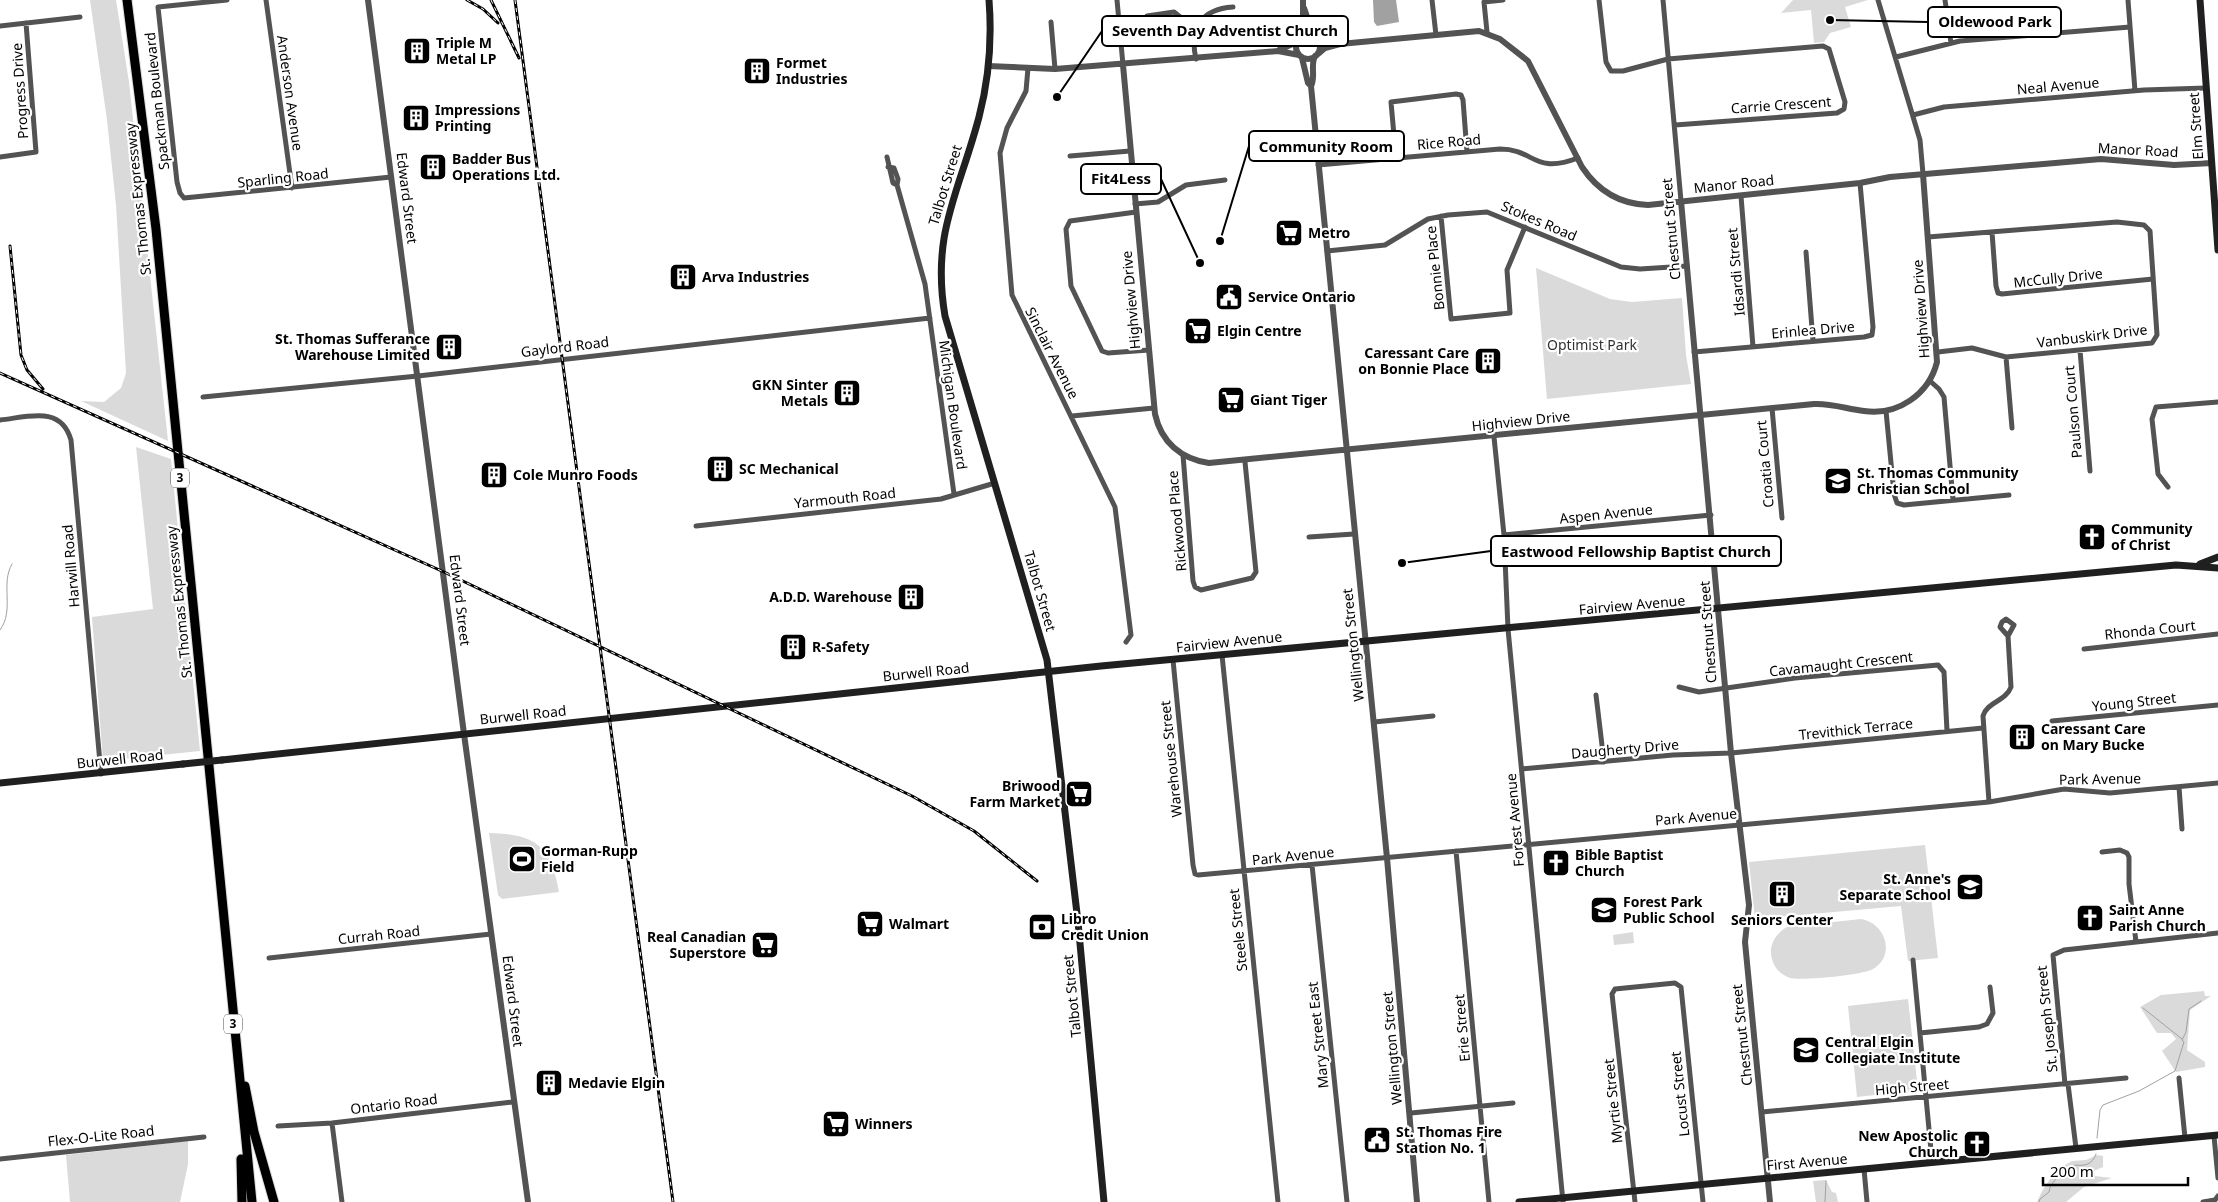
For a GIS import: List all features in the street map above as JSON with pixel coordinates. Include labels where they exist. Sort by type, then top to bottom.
[{"type":"highway","name":"St. Thomas Expressway","points":[[127,0],[155,219],[252,1202]]},
{"type":"highway","points":[[227,956],[254,1132],[274,1202]]},
{"type":"highway","points":[[240,1091],[238,1116],[243,1188],[242,1202]]},
{"type":"main road","name":"Talbot Street","points":[[989,0],[988,66],[979,115],[951,203],[942,248],[942,296],[945,316],[1043,643],[1078,922],[1104,1202]]},
{"type":"main road","name":"Elm Street","points":[[2200,0],[2218,250]]},
{"type":"main road","points":[[2197,565],[2218,556]]},
{"type":"main road","name":"Fairview Avenue","points":[[1048,672],[1364,641],[1720,610],[2173,565],[2197,565],[2218,568]]},
{"type":"main road","name":"Burwell Road","points":[[0,783],[101,774],[1048,672]]},
{"type":"main road","name":"First Avenue","points":[[1519,1202],[1563,1200],[1932,1161],[2216,1136]]},
{"type":"main road","points":[[1101,1202],[1104,1192]]},
{"type":"street","name":"Spackman Boulevard","points":[[180,193],[176,182],[158,7],[227,0]]},
{"type":"street","name":"Anderson Avenue","points":[[266,0],[292,188]]},
{"type":"street","name":"Edward Street","points":[[368,0],[464,734],[528,1202]]},
{"type":"street","name":"Highview Drive","points":[[1117,0],[1154,408],[1162,434],[1183,456],[1208,463],[1244,462],[1822,404],[1864,411],[1886,411],[1908,402],[1930,381],[1935,371],[1938,352],[1920,140],[1878,0]]},
{"type":"street","points":[[1300,56],[1296,49],[1304,31],[1303,0]]},
{"type":"street","points":[[1432,0],[1436,35]]},
{"type":"street","points":[[988,66],[1055,69],[1278,51],[1308,59],[1340,44],[1487,32],[1484,2],[1503,0]]},
{"type":"street","points":[[1599,0],[1606,62],[1611,71],[1623,71],[1668,59]]},
{"type":"street","name":"Chestnut Street","points":[[1663,0],[1694,352],[1702,415],[1720,610],[1731,753],[1749,905],[1745,942],[1770,1202]]},
{"type":"street","points":[[1945,0],[1951,44]]},
{"type":"street","points":[[2128,0],[2135,91]]},
{"type":"street","points":[[2200,0],[2207,0]]},
{"type":"street","points":[[1196,59],[1195,29],[1215,9],[1233,7]]},
{"type":"street","points":[[1304,8],[1319,46],[1316,55]]},
{"type":"street","points":[[1147,16],[1174,12],[1195,29]]},
{"type":"street","points":[[1165,14],[1167,32]]},
{"type":"street","points":[[0,26],[80,17]]},
{"type":"street","points":[[1051,22],[1055,69]]},
{"type":"street","name":"Progress Drive","points":[[0,156],[36,152],[26,23]]},
{"type":"street","points":[[1896,57],[1951,44],[2130,27]]},
{"type":"street","name":"Manor Road","points":[[1487,32],[1500,38],[1528,61],[1578,158],[1592,180],[1604,192],[1620,200],[1648,204],[1741,196],[1923,174],[2101,159],[2174,166],[2212,163]]},
{"type":"street","points":[[1278,51],[1306,36],[1335,41],[1340,44]]},
{"type":"street","name":"Carrie Crescent","points":[[1668,59],[1826,47],[1845,102],[1844,109],[1837,113],[1674,125]]},
{"type":"street","name":"Wellington Street","points":[[1316,55],[1312,66],[1313,82],[1311,86],[1364,641],[1387,858],[1411,1113],[1417,1202]]},
{"type":"street","name":"Wellington Street","points":[[1300,56],[1308,83],[1311,86]]},
{"type":"street","name":"Sinclair Avenue","points":[[1028,68],[1026,91],[1006,128],[1000,153],[1012,295],[1115,507],[1131,635],[1126,642]]},
{"type":"street","name":"Neal Avenue","points":[[1913,115],[1944,107],[2135,91],[2206,88]]},
{"type":"street","points":[[1396,158],[1391,102],[1456,94],[1461,95],[1463,100],[1467,152]]},
{"type":"street","name":"Rice Road","points":[[1318,165],[1507,149],[1550,165],[1578,158]]},
{"type":"street","points":[[1070,156],[1130,151]]},
{"type":"street","name":"Michigan Boulevard","points":[[886,157],[892,183],[897,185],[919,259],[930,318],[954,494]]},
{"type":"street","name":"Sparling Road","points":[[180,193],[184,198],[188,199],[392,177]]},
{"type":"street","points":[[1135,204],[1158,202],[1186,185],[1225,180]]},
{"type":"street","name":"Erinlea Drive","points":[[1694,352],[1872,335],[1860,183]]},
{"type":"street","name":"Idsardi Street","points":[[1741,196],[1753,347]]},
{"type":"street","points":[[1136,212],[1070,221],[1066,229],[1071,283],[1102,351],[1108,353],[1149,350]]},
{"type":"street","name":"Stokes Road","points":[[1327,251],[1385,245],[1428,219],[1487,212],[1620,267],[1640,269],[1686,266]]},
{"type":"street","name":"Bonnie Place","points":[[1441,216],[1451,319],[1510,313],[1507,270],[1525,227]]},
{"type":"street","name":"Vanbuskirk Drive","points":[[1928,237],[2116,222],[2144,225],[2150,231],[2157,327],[2155,341],[2148,344],[2006,357],[1972,348],[1938,352]]},
{"type":"street","name":"McCully Drive","points":[[1992,232],[1998,293],[2152,279]]},
{"type":"street","points":[[1806,252],[1813,341]]},
{"type":"street","name":"Gaylord Road","points":[[203,397],[418,376],[930,318]]},
{"type":"street","name":"Paulson Court","points":[[2080,350],[2090,471]]},
{"type":"street","points":[[2006,357],[2012,428]]},
{"type":"street","points":[[1930,381],[1939,389],[1944,397],[1953,500]]},
{"type":"street","points":[[2168,487],[2158,474],[2152,419],[2156,407],[2218,402]]},
{"type":"street","points":[[1072,416],[1154,408]]},
{"type":"street","name":"Croatia Court","points":[[1772,408],[1782,518]]},
{"type":"street","points":[[1886,411],[1894,494],[1898,503],[1904,505],[2009,495]]},
{"type":"street","name":"Harwill Road","points":[[0,420],[39,416],[55,418],[65,425],[72,440],[101,774]]},
{"type":"street","name":"Forest Avenue","points":[[1494,436],[1504,535],[1508,629],[1563,1200]]},
{"type":"street","name":"Rickwood Place","points":[[1183,456],[1193,581],[1196,587],[1201,590],[1252,578],[1256,572],[1244,462]]},
{"type":"street","name":"Yarmouth Road","points":[[696,526],[922,502],[995,484]]},
{"type":"street","name":"Aspen Avenue","points":[[1504,535],[1711,515]]},
{"type":"street","points":[[1309,537],[1354,534]]},
{"type":"street","name":"Rhonda Court","points":[[2084,649],[2218,634]]},
{"type":"street","points":[[1989,802],[1983,728],[1984,712],[2007,694],[2011,687],[2008,636]]},
{"type":"street","name":"Steele Street","points":[[1222,655],[1278,1202]]},
{"type":"street","name":"Warehouse Street","points":[[1173,660],[1192,855]]},
{"type":"street","name":"Cavamaught Crescent","points":[[1679,687],[1693,692],[1796,678],[1938,665],[1942,667],[1944,676],[1947,731]]},
{"type":"street","points":[[1596,695],[1604,762]]},
{"type":"street","name":"Young Street","points":[[2052,722],[2218,705]]},
{"type":"street","points":[[1374,722],[1433,716]]},
{"type":"street","name":"Trevithick Terrace","points":[[1731,753],[1983,728]]},
{"type":"street","name":"Daugherty Drive","points":[[1522,769],[1731,753]]},
{"type":"street","name":"Park Avenue","points":[[1192,855],[1195,874],[1243,872],[1989,802],[2064,789],[2110,793],[2218,783]]},
{"type":"street","points":[[2179,787],[2182,829]]},
{"type":"street","points":[[2102,852],[2120,850],[2129,856],[2129,884],[2136,942],[2218,933]]},
{"type":"street","name":"Erie Street","points":[[1456,851],[1489,1202]]},
{"type":"street","name":"Mary Street East","points":[[1312,865],[1347,1202]]},
{"type":"street","name":"Currah Road","points":[[269,958],[491,934]]},
{"type":"street","name":"St. Joseph Street","points":[[2076,1148],[2052,957],[2055,953],[2064,950],[2136,942]]},
{"type":"street","points":[[1913,960],[1932,1161]]},
{"type":"street","name":"Locust Street","points":[[1613,997],[1615,989],[1679,984],[1702,1202]]},
{"type":"street","points":[[1920,1033],[1979,1027],[1987,1024],[1993,1013],[1990,988]]},
{"type":"street","name":"Myrtie Street","points":[[1613,997],[1635,1202]]},
{"type":"street","name":"High Street","points":[[1762,1112],[2126,1078]]},
{"type":"street","points":[[2180,1078],[2185,1138]]},
{"type":"street","name":"Ontario Road","points":[[278,1126],[332,1123],[513,1102]]},
{"type":"street","points":[[1411,1113],[1513,1102]]},
{"type":"street","points":[[332,1123],[342,1202]]},
{"type":"street","points":[[2216,1136],[2218,1178]]},
{"type":"street","name":"Flex-O-Lite Road","points":[[0,1159],[204,1137]]},
{"type":"street","points":[[1864,1169],[1867,1202]]},
{"type":"street","points":[[2203,1202],[2215,1200],[2218,1196]]},
{"type":"green space","points":[[90,0],[116,0],[129,82],[168,441],[81,401],[104,402],[121,388],[126,373],[116,205],[107,120]]},
{"type":"green space","points":[[1793,0],[1868,0],[1845,7],[1851,27],[1830,33],[1824,42],[1814,43],[1811,10],[1781,13]]},
{"type":"green space","name":"Optimist Park","points":[[1536,268],[1610,299],[1632,302],[1682,298],[1686,355],[1691,384],[1547,399]]},
{"type":"green space","points":[[136,447],[171,459],[200,751],[103,761],[92,617],[153,609]]},
{"type":"green space","name":"Gorman-Rupp Field","points":[[489,833],[519,836],[539,846],[546,853],[551,864],[556,876],[559,892],[502,899],[498,895]]},
{"type":"green space","points":[[1925,845],[1938,958],[1908,961],[1901,906],[1755,919],[1749,862]]},
{"type":"green space","points":[[1861,919],[1877,927],[1885,941],[1886,949],[1884,956],[1873,969],[1845,975],[1796,979],[1784,975],[1774,965],[1771,954],[1772,945],[1779,933],[1787,927]]},
{"type":"green space","points":[[1633,932],[1634,943],[1614,945],[1613,935]]},
{"type":"green space","points":[[2204,991],[2205,996],[2211,996],[2190,1010],[2187,1050],[2205,1062],[2205,1067],[2176,1072],[2162,1051],[2176,1039],[2171,1033],[2157,1033],[2140,1007],[2161,995]]},
{"type":"green space","points":[[1908,999],[1918,1090],[1857,1097],[1848,1006]]},
{"type":"green space","points":[[188,1141],[188,1164],[180,1202],[70,1202],[66,1155]]},
{"type":"green space","points":[[2097,1155],[2103,1156],[2103,1167],[2094,1171],[2095,1176],[2112,1178],[2084,1187],[2066,1202],[2037,1202],[2056,1170],[2072,1161],[2086,1160]]},
{"type":"green space","points":[[1826,1180],[1832,1192],[1836,1193],[1838,1202],[1816,1202],[1813,1181]]},
{"type":"shaded area","points":[[1373,0],[1396,0],[1399,22],[1377,26],[1374,22]]},
{"type":"waterway","points":[[0,630],[7,614],[7,580],[12,564]]},
{"type":"waterway","points":[[2097,1138],[2100,1110],[2103,1105],[2139,1091],[2175,1071],[2184,1042],[2182,1040],[2186,1032],[2189,1009],[2201,1001]]},
{"type":"waterway","points":[[2143,1008],[2182,1039]]},
{"type":"waterway","points":[[2039,1202],[2049,1192],[2052,1184],[2059,1176],[2075,1165],[2090,1163],[2096,1154]]},
{"type":"waterway","points":[[1825,1202],[1826,1181]]},
{"type":"railway","points":[[467,0],[483,9],[498,23]]},
{"type":"railway","points":[[491,0],[519,58]]},
{"type":"railway","points":[[515,0],[673,1202]]},
{"type":"railway","points":[[10,246],[21,355],[27,370],[43,389]]},
{"type":"railway","points":[[0,373],[444,572],[912,796],[974,831],[1037,881]]},
{"type":"place","name":"Oldewood Park","points":[[1830,20]]},
{"type":"place","name":"Triple M Metal LP","points":[[417,51]]},
{"type":"place","name":"Formet Industries","points":[[757,71]]},
{"type":"place","name":"Seventh Day Adventist Church","points":[[1057,97]]},
{"type":"place","name":"Impressions Printing","points":[[416,118]]},
{"type":"place","name":"Badder Bus Operations Ltd.","points":[[433,167]]},
{"type":"place","name":"Metro","points":[[1289,233]]},
{"type":"place","name":"Community Room","points":[[1220,241]]},
{"type":"place","name":"Fit4Less","points":[[1200,263]]},
{"type":"place","name":"Arva Industries","points":[[683,277]]},
{"type":"place","name":"Service Ontario","points":[[1229,297]]},
{"type":"place","name":"Elgin Centre","points":[[1198,331]]},
{"type":"place","name":"St. Thomas Sufferance Warehouse Limited","points":[[449,347]]},
{"type":"place","name":"Caressant Care on Bonnie Place","points":[[1488,361]]},
{"type":"place","name":"GKN Sinter Metals","points":[[847,393]]},
{"type":"place","name":"Giant Tiger","points":[[1231,400]]},
{"type":"place","name":"SC Mechanical","points":[[720,469]]},
{"type":"place","name":"Cole Munro Foods","points":[[494,475]]},
{"type":"place","name":"St. Thomas Community Christian School","points":[[1838,481]]},
{"type":"place","name":"Community of Christ","points":[[2092,537]]},
{"type":"place","name":"Eastwood Fellowship Baptist Church","points":[[1402,563]]},
{"type":"place","name":"A.D.D. Warehouse","points":[[911,597]]},
{"type":"place","name":"R-Safety","points":[[793,647]]},
{"type":"place","name":"Caressant Care on Mary Bucke","points":[[2022,737]]},
{"type":"place","name":"Briwood Farm Market","points":[[1079,794]]},
{"type":"place","name":"Gorman-Rupp Field","points":[[522,859]]},
{"type":"place","name":"Bible Baptist Church","points":[[1556,863]]},
{"type":"place","name":"St. Anne's Separate School","points":[[1970,887]]},
{"type":"place","name":"Seniors Center","points":[[1782,894]]},
{"type":"place","name":"Forest Park Public School","points":[[1604,910]]},
{"type":"place","name":"Saint Anne Parish Church","points":[[2090,918]]},
{"type":"place","name":"Walmart","points":[[870,924]]},
{"type":"place","name":"Libro Credit Union","points":[[1042,927]]},
{"type":"place","name":"Real Canadian Superstore","points":[[765,945]]},
{"type":"place","name":"Central Elgin Collegiate Institute","points":[[1806,1050]]},
{"type":"place","name":"Medavie Elgin","points":[[549,1083]]},
{"type":"place","name":"Winners","points":[[836,1124]]},
{"type":"place","name":"St. Thomas Fire Station No. 1","points":[[1377,1140]]},
{"type":"place","name":"New Apostolic Church","points":[[1977,1144]]}]
